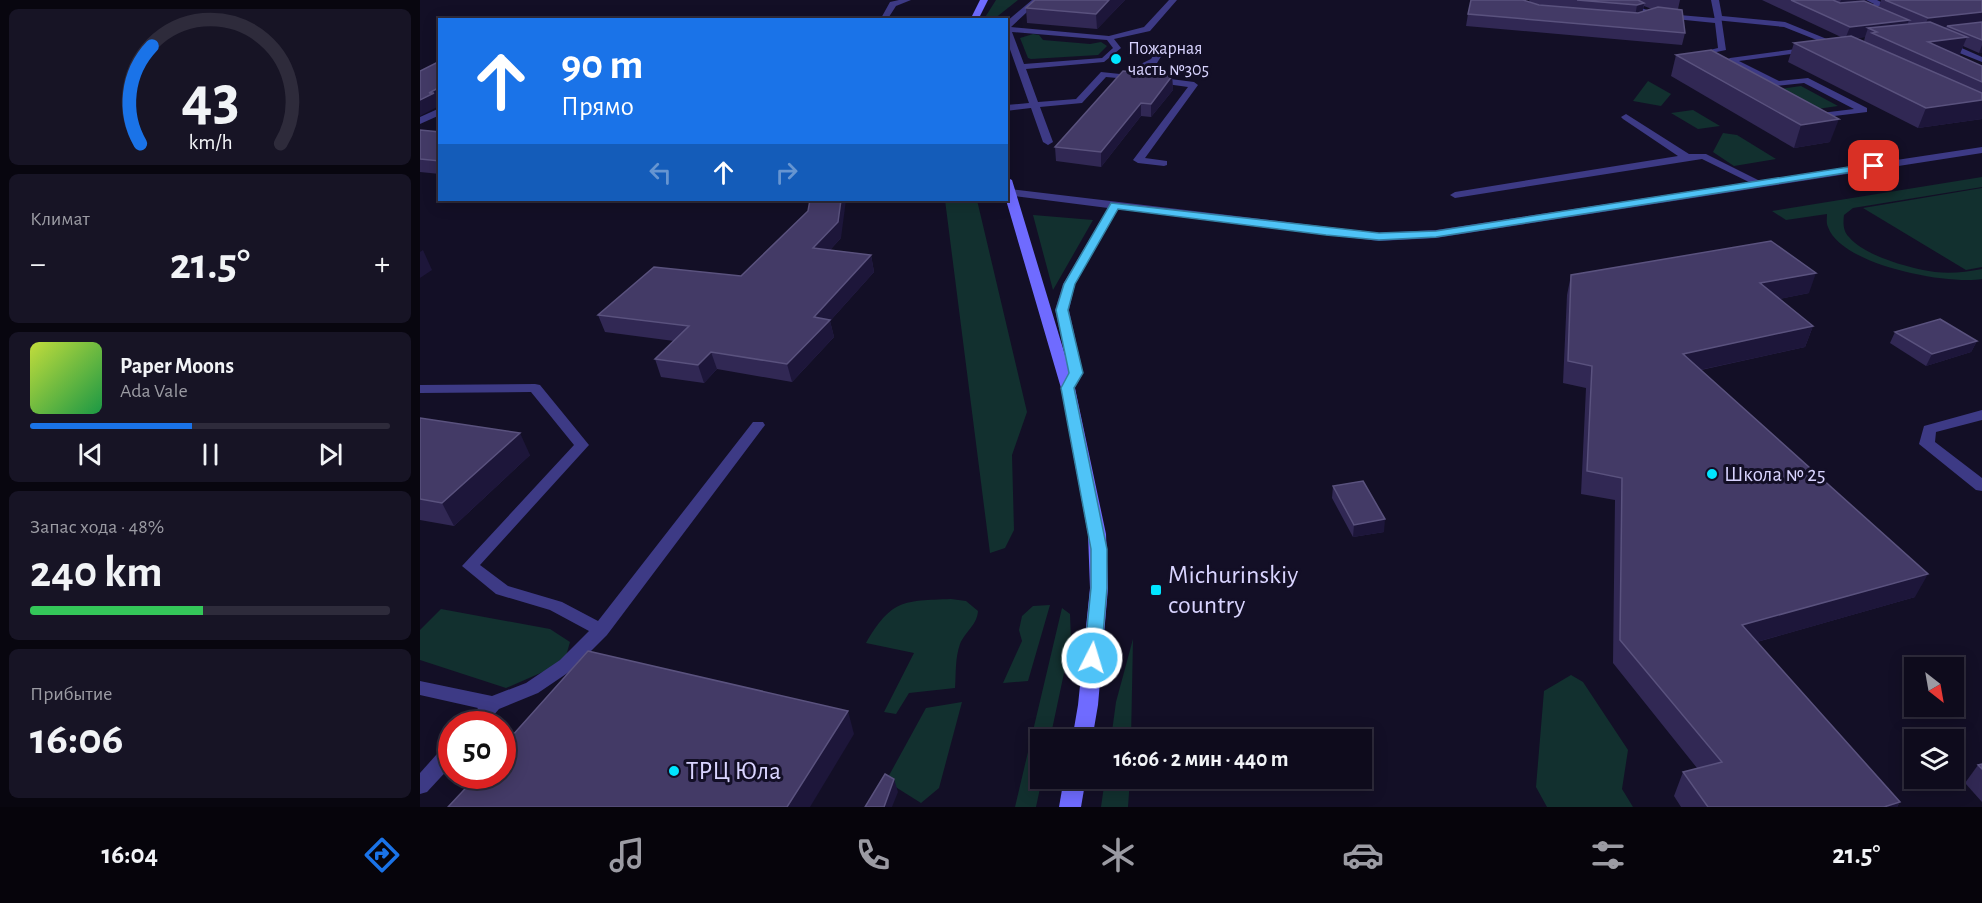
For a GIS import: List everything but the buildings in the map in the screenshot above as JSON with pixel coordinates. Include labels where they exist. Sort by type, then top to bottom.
[{"type":"main road","points":[[975,18],[984,0]]},
{"type":"main road","points":[[1008,186],[1068,388],[1097,534],[1100,564],[1084,729]]},
{"type":"main road","points":[[1070,807],[1073,789]]},
{"type":"street","points":[[1715,0],[1718,20],[1785,25],[1846,46]]},
{"type":"street","points":[[1008,186],[1115,205],[1272,226],[1379,237],[1436,234],[1982,150]]},
{"type":"street","points":[[1068,388],[1076,373],[1062,310],[1070,284],[1115,205]]},
{"type":"street","points":[[1982,416],[1929,429],[1927,444],[1982,486]]},
{"type":"lane","points":[[884,18],[893,3],[908,0]]},
{"type":"lane","points":[[1008,24],[1036,0]]},
{"type":"lane","points":[[1008,29],[1109,38],[1147,28],[1173,0]]},
{"type":"lane","points":[[1870,0],[1883,5],[1857,8],[1879,15]]},
{"type":"lane","points":[[1622,4],[1632,4],[1654,15],[1718,20],[1722,50],[1688,55]]},
{"type":"lane","points":[[1645,20],[1654,15]]},
{"type":"lane","points":[[1008,32],[1048,142]]},
{"type":"lane","points":[[1021,67],[1104,60],[1117,48],[1109,38]]},
{"type":"lane","points":[[1934,39],[1982,61]]},
{"type":"lane","points":[[1778,84],[1730,60],[1846,46]]},
{"type":"lane","points":[[1122,76],[1154,61],[1158,55]]},
{"type":"lane","points":[[1095,61],[1104,74],[1194,85],[1138,160],[1164,163]]},
{"type":"lane","points":[[1964,64],[1982,61]]},
{"type":"lane","points":[[1008,108],[1079,101],[1104,74]]},
{"type":"lane","points":[[1758,87],[1805,80],[1864,110],[1805,119]]},
{"type":"lane","points":[[420,121],[438,112]]},
{"type":"lane","points":[[1626,117],[1687,157]]},
{"type":"lane","points":[[1455,195],[1703,156],[1761,184]]},
{"type":"lane","points":[[420,389],[535,388],[582,445],[470,566],[502,590],[556,606],[601,630]]},
{"type":"lane","points":[[487,711],[493,704],[532,688],[557,671],[601,630],[758,425]]},
{"type":"lane","points":[[420,688],[493,704]]},
{"type":"lane","points":[[420,786],[438,766]]},
{"type":"green space","points":[[996,0],[1018,0],[995,18],[985,18]]},
{"type":"green space","points":[[1033,34],[1039,35],[1043,40],[1090,44],[1101,42],[1107,46],[1098,55],[1031,59],[1028,58],[1020,38]]},
{"type":"green space","points":[[1648,81],[1671,94],[1661,106],[1633,101]]},
{"type":"green space","points":[[1801,86],[1838,106],[1803,111],[1766,91]]},
{"type":"green space","points":[[1693,110],[1720,126],[1698,129],[1671,113]]},
{"type":"green space","points":[[1723,133],[1737,135],[1776,159],[1734,166],[1713,152]]},
{"type":"green space","points":[[1982,177],[1982,187],[1853,208],[1844,215],[1844,221],[1847,235],[1856,244],[1877,256],[1902,265],[1935,272],[1982,269],[1982,279],[1945,279],[1897,270],[1853,252],[1837,240],[1827,225],[1827,214],[1786,220],[1772,211]]},
{"type":"green space","points":[[1982,188],[1982,267],[1966,270],[1863,208]]},
{"type":"green space","points":[[945,201],[977,201],[1027,412],[1012,455],[1014,530],[1005,548],[990,553]]},
{"type":"green space","points":[[1033,215],[1093,220],[1053,290]]},
{"type":"green space","points":[[951,599],[966,601],[978,611],[958,649],[955,688],[909,693],[896,714],[884,712],[914,653],[866,643],[884,618],[900,605],[910,602]]},
{"type":"green space","points":[[1050,605],[1028,681],[1003,683],[1022,641],[1019,630],[1022,616],[1033,606]]},
{"type":"green space","points":[[1062,608],[1070,614],[1071,640],[1052,729],[1033,729]]},
{"type":"green space","points":[[441,609],[550,629],[570,642],[566,656],[545,671],[506,688],[420,660],[420,630]]},
{"type":"green space","points":[[1133,639],[1131,729],[1112,729],[1116,702]]},
{"type":"green space","points":[[1571,675],[1583,682],[1628,750],[1622,789],[1633,807],[1547,807],[1536,787],[1544,691]]},
{"type":"green space","points":[[962,702],[939,788],[921,803],[886,781],[926,708]]},
{"type":"green space","points":[[1030,743],[1030,789],[1040,789],[1036,807],[1015,807]]},
{"type":"green space","points":[[1104,789],[1129,789],[1128,807],[1101,807]]},
{"type":"place","name":"Пожарная часть №305","points":[[1116,59]]},
{"type":"place","name":"Школа № 25","points":[[1712,474]]},
{"type":"place","name":"Michurinskiy country","points":[[1156,590]]},
{"type":"place","name":"ТРЦ Юла","points":[[674,771]]},
{"type":"route","points":[[1092,658],[1099,588],[1099,549],[1068,388],[1076,373],[1062,310],[1070,284],[1115,205],[1272,226],[1379,237],[1436,234],[1874,166]]}]
